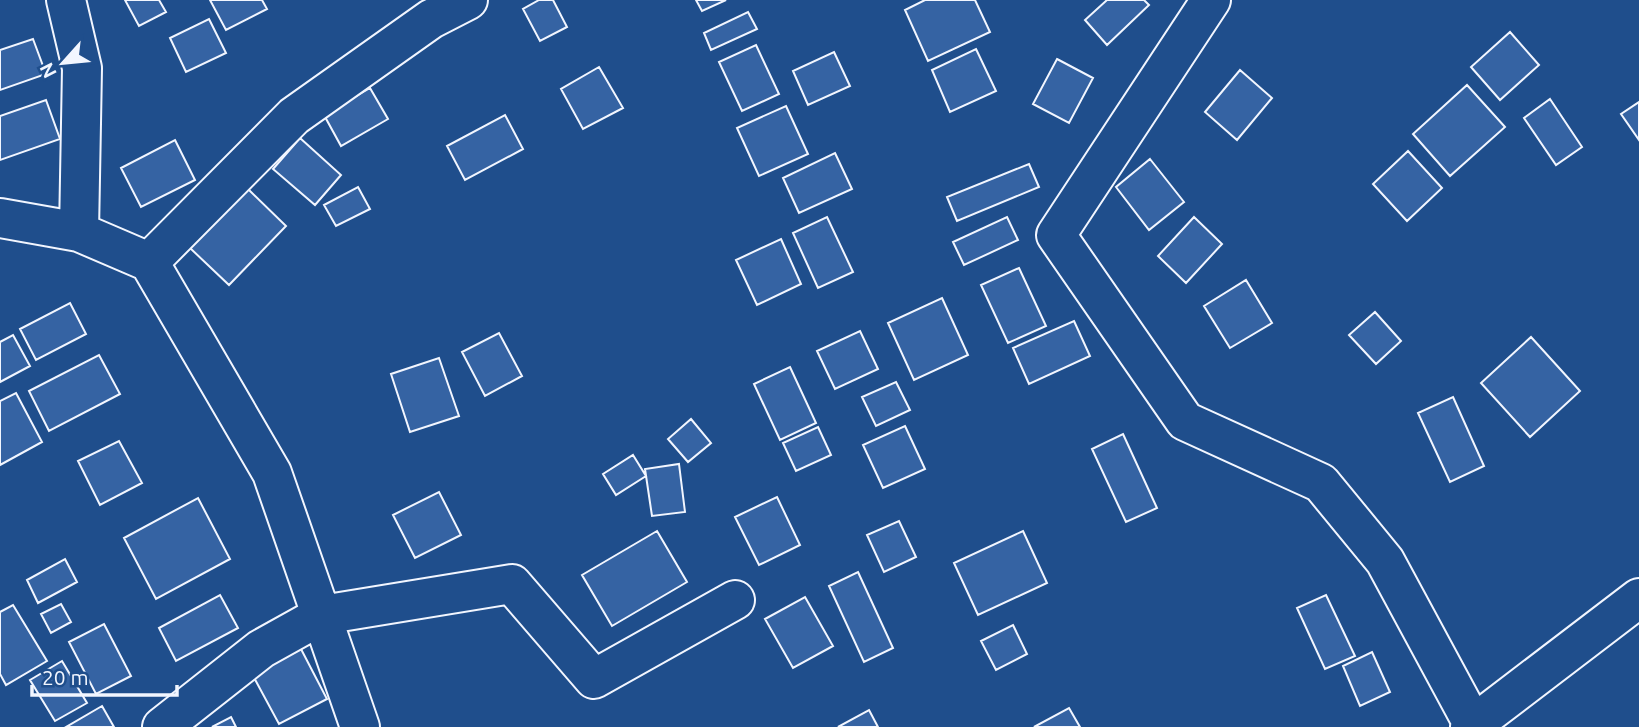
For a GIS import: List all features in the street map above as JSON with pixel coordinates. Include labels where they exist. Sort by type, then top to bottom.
[{"type":"street","points":[[66,0],[82,68],[79,232]]},
{"type":"street","points":[[1211,0],[1056,235],[1185,421],[1321,483],[1385,561],[1472,726],[1639,598]]},
{"type":"street","points":[[149,262],[293,116],[454,4]]},
{"type":"street","points":[[0,218],[79,232],[149,262],[272,473],[360,727]]},
{"type":"street","points":[[162,727],[261,649],[321,615],[512,584],[594,680],[735,600]]},
{"type":"building","points":[[125,0],[159,0],[166,12],[139,26]]},
{"type":"building","points":[[210,0],[262,0],[267,9],[226,30]]},
{"type":"building","points":[[539,0],[553,0],[567,27],[540,41],[523,9]]},
{"type":"building","points":[[696,0],[726,0],[702,11]]},
{"type":"building","points":[[925,0],[975,0],[990,32],[928,61],[905,10]]},
{"type":"building","points":[[1107,0],[1144,0],[1149,5],[1107,45],[1085,20]]},
{"type":"building","points":[[748,12],[757,29],[711,50],[704,33]]},
{"type":"building","points":[[209,19],[226,53],[186,72],[170,38]]},
{"type":"building","points":[[1510,32],[1539,65],[1500,100],[1471,67]]},
{"type":"building","points":[[33,39],[46,74],[0,90],[0,50]]},
{"type":"building","points":[[756,45],[779,94],[742,111],[719,62]]},
{"type":"building","points":[[976,49],[996,91],[950,112],[932,70]]},
{"type":"building","points":[[834,52],[850,86],[808,105],[793,71]]},
{"type":"building","points":[[1057,59],[1093,78],[1069,123],[1033,104]]},
{"type":"building","points":[[599,67],[623,108],[583,129],[561,89]]},
{"type":"building","points":[[1240,70],[1272,98],[1237,140],[1205,112]]},
{"type":"building","points":[[1467,85],[1505,127],[1450,176],[1413,134]]},
{"type":"building","points":[[370,88],[388,119],[341,146],[324,115]]},
{"type":"building","points":[[1550,99],[1582,147],[1556,165],[1524,118]]},
{"type":"building","points":[[46,100],[60,139],[0,160],[0,116]]},
{"type":"building","points":[[1639,102],[1639,140],[1621,114]]},
{"type":"building","points":[[786,106],[808,154],[759,176],[737,128]]},
{"type":"building","points":[[505,115],[523,149],[465,180],[447,146]]},
{"type":"building","points":[[300,138],[341,175],[315,205],[273,169]]},
{"type":"building","points":[[175,140],[195,180],[141,207],[121,168]]},
{"type":"building","points":[[1408,151],[1442,188],[1407,221],[1373,184]]},
{"type":"building","points":[[835,153],[852,189],[799,213],[783,178]]},
{"type":"building","points":[[1150,159],[1184,202],[1149,230],[1116,187]]},
{"type":"building","points":[[1029,164],[1039,187],[957,221],[947,197]]},
{"type":"building","points":[[358,187],[370,209],[336,226],[324,205]]},
{"type":"building","points":[[248,189],[286,226],[229,285],[190,248]]},
{"type":"building","points":[[827,217],[853,272],[818,288],[793,233]]},
{"type":"building","points":[[1007,217],[1018,240],[964,265],[953,242]]},
{"type":"building","points":[[1194,217],[1222,244],[1186,283],[1158,256]]},
{"type":"building","points":[[781,239],[801,284],[757,305],[736,260]]},
{"type":"building","points":[[1019,268],[1046,326],[1008,343],[981,285]]},
{"type":"building","points":[[1246,280],[1272,323],[1230,348],[1204,306]]},
{"type":"building","points":[[942,298],[968,355],[914,380],[888,323]]},
{"type":"building","points":[[70,303],[86,334],[36,360],[20,329]]},
{"type":"building","points":[[1375,312],[1401,341],[1376,364],[1349,335]]},
{"type":"building","points":[[1074,321],[1090,356],[1029,384],[1013,348]]},
{"type":"building","points":[[860,331],[878,369],[835,389],[817,351]]},
{"type":"building","points":[[499,333],[522,376],[485,396],[462,352]]},
{"type":"building","points":[[13,335],[30,366],[0,382],[0,342]]},
{"type":"building","points":[[1531,337],[1580,391],[1530,437],[1481,383]]},
{"type":"building","points":[[99,355],[120,394],[49,431],[29,391]]},
{"type":"building","points":[[439,358],[459,416],[410,432],[391,374]]},
{"type":"building","points":[[790,367],[816,423],[780,440],[754,384]]},
{"type":"building","points":[[896,382],[910,410],[876,426],[862,397]]},
{"type":"building","points":[[16,393],[42,442],[0,465],[0,401]]},
{"type":"building","points":[[1453,397],[1484,466],[1450,482],[1418,413]]},
{"type":"building","points":[[691,419],[711,443],[688,462],[668,439]]},
{"type":"building","points":[[905,426],[925,469],[883,488],[863,445]]},
{"type":"building","points":[[818,427],[831,455],[796,471],[783,443]]},
{"type":"building","points":[[1123,434],[1157,508],[1126,522],[1092,449]]},
{"type":"building","points":[[119,441],[142,483],[100,505],[78,461]]},
{"type":"building","points":[[633,455],[646,476],[616,495],[603,474]]},
{"type":"building","points":[[679,464],[685,512],[652,516],[645,469]]},
{"type":"building","points":[[439,492],[461,535],[415,558],[393,515]]},
{"type":"building","points":[[777,497],[800,545],[759,565],[735,517]]},
{"type":"building","points":[[198,498],[230,559],[156,599],[124,538]]},
{"type":"building","points":[[899,521],[916,557],[884,572],[867,535]]},
{"type":"building","points":[[657,531],[687,582],[612,626],[582,575]]},
{"type":"building","points":[[1023,531],[1047,583],[978,615],[954,563]]},
{"type":"building","points":[[65,559],[77,582],[38,603],[27,580]]},
{"type":"building","points":[[858,572],[893,648],[864,662],[829,586]]},
{"type":"building","points":[[220,595],[238,628],[176,661],[159,628]]},
{"type":"building","points":[[1326,595],[1355,656],[1325,669],[1297,608]]},
{"type":"building","points":[[805,597],[833,646],[793,668],[765,619]]},
{"type":"building","points":[[61,604],[71,622],[51,633],[41,614]]},
{"type":"building","points":[[13,605],[47,661],[6,685],[0,674],[0,612]]},
{"type":"building","points":[[104,624],[131,676],[96,694],[69,642]]},
{"type":"building","points":[[1013,625],[1027,654],[996,670],[981,641]]},
{"type":"building","points":[[301,649],[327,699],[279,724],[252,674]]},
{"type":"building","points":[[1372,652],[1390,692],[1360,706],[1343,666]]},
{"type":"building","points":[[62,661],[87,703],[55,721],[30,680]]},
{"type":"building","points":[[102,706],[114,727],[66,727]]},
{"type":"building","points":[[1069,708],[1080,727],[1034,727]]},
{"type":"building","points":[[869,710],[878,727],[838,727]]},
{"type":"building","points":[[231,717],[236,727],[212,727]]}]
